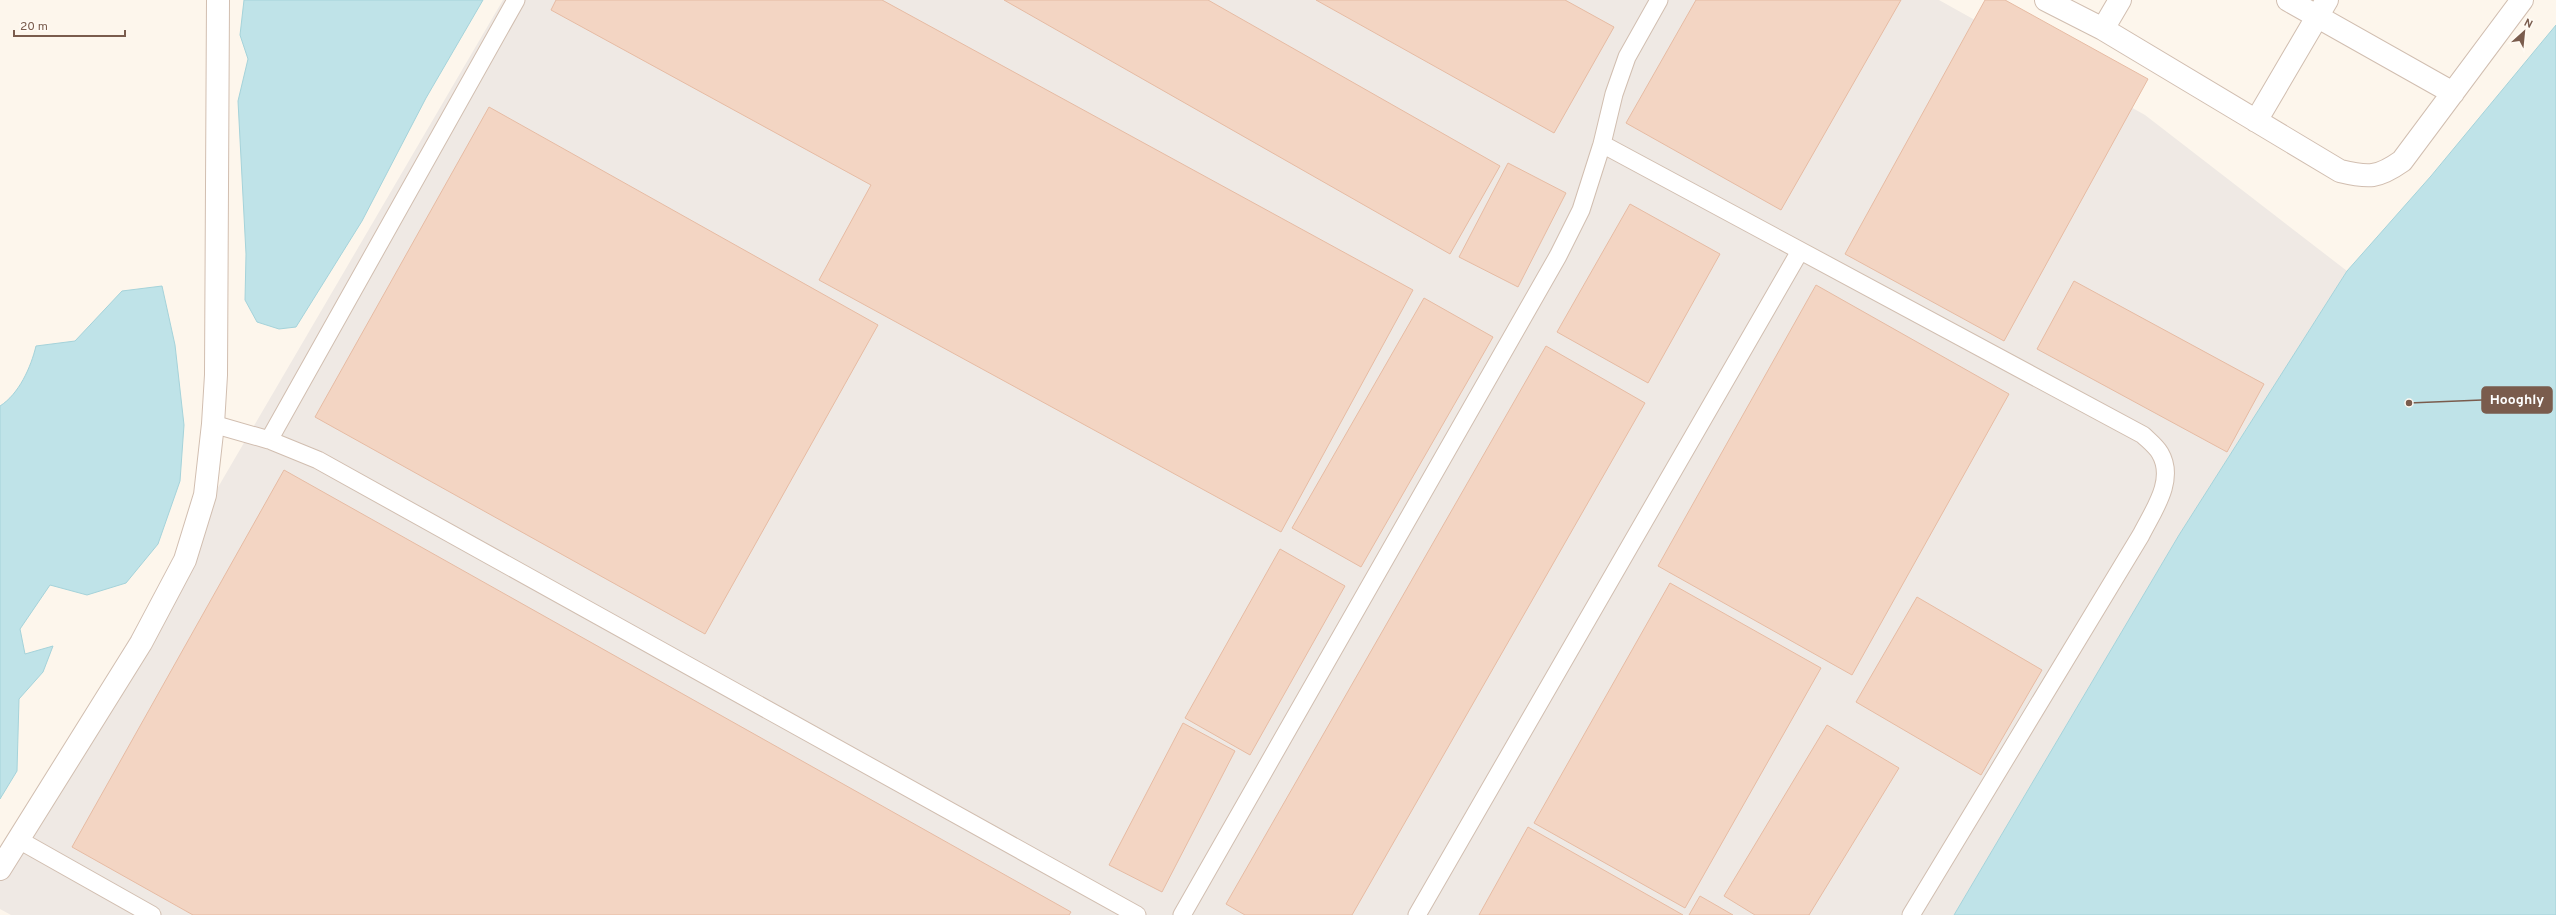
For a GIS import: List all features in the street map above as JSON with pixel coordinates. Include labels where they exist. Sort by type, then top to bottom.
[{"type":"street","points":[[0,869],[141,643],[185,560],[206,495],[214,424],[218,0]]},
{"type":"street","points":[[2046,0],[2103,29],[2340,171],[2366,177],[2385,173],[2402,161],[2522,0]]},
{"type":"street","points":[[2103,29],[2120,0]]},
{"type":"street","points":[[2288,0],[2322,8],[2453,93]]},
{"type":"street","points":[[2256,121],[2322,8]]},
{"type":"lane","points":[[269,440],[516,0]]},
{"type":"lane","points":[[1182,915],[1558,256],[1581,210],[1602,144],[1614,94],[1627,57],[1659,0]]},
{"type":"lane","points":[[1602,144],[2143,435],[2160,453],[2166,476],[2161,496],[2141,535],[1911,915]]},
{"type":"lane","points":[[1417,915],[1800,251]]},
{"type":"lane","points":[[214,424],[269,440],[318,460],[398,503],[1137,915]]},
{"type":"lane","points":[[19,840],[152,915]]},
{"type":"shaded area","points":[[503,0],[1939,0],[2145,115],[2347,271],[2179,535],[1954,915],[11,915],[0,909],[0,860]]},
{"type":"water","points":[[244,0],[483,0],[426,98],[362,221],[296,327],[279,329],[257,322],[245,300],[246,254],[238,101],[248,59],[240,35]]},
{"type":"water","points":[[2556,25],[2556,915],[1954,915],[2179,535],[2347,271],[2431,176]]},
{"type":"water","points":[[162,286],[175,345],[184,425],[180,481],[158,544],[126,583],[87,595],[50,585],[20,629],[25,654],[53,646],[43,672],[19,699],[17,771],[0,799],[0,406],[13,395],[23,379],[31,363],[36,346],[75,341],[122,291]]},
{"type":"building","points":[[556,0],[882,0],[1413,290],[1281,532],[819,280],[871,185],[551,10]]},
{"type":"building","points":[[1004,0],[1208,0],[1500,166],[1450,254]]},
{"type":"building","points":[[1316,0],[1565,0],[1614,27],[1554,133]]},
{"type":"building","points":[[1696,0],[1901,0],[1781,210],[1626,123]]},
{"type":"building","points":[[1985,0],[2005,0],[2148,79],[2004,341],[1845,254]]},
{"type":"building","points":[[489,107],[878,325],[705,634],[315,417]]},
{"type":"building","points":[[1508,163],[1566,193],[1518,287],[1459,257]]},
{"type":"building","points":[[1630,204],[1720,254],[1648,383],[1557,332]]},
{"type":"building","points":[[2074,281],[2264,384],[2227,452],[2037,349]]},
{"type":"building","points":[[1816,285],[2009,394],[1852,675],[1658,566]]},
{"type":"building","points":[[1424,298],[1493,337],[1361,567],[1292,528]]},
{"type":"building","points":[[1546,346],[1645,403],[1352,915],[1245,915],[1226,904]]},
{"type":"building","points":[[284,470],[1071,912],[1069,915],[193,915],[72,847]]},
{"type":"building","points":[[1280,549],[1345,586],[1250,755],[1185,718]]},
{"type":"building","points":[[1670,583],[1821,668],[1685,908],[1534,823]]},
{"type":"building","points":[[1917,597],[2042,670],[1981,775],[1856,702]]},
{"type":"building","points":[[1183,723],[1235,751],[1162,892],[1109,865]]},
{"type":"building","points":[[1827,725],[1899,768],[1809,915],[1755,915],[1724,896]]},
{"type":"building","points":[[1528,827],[1683,915],[1479,915]]},
{"type":"building","points":[[1700,896],[1733,915],[1689,915]]},
{"type":"place","name":"Hooghly","points":[[2409,403]]}]
